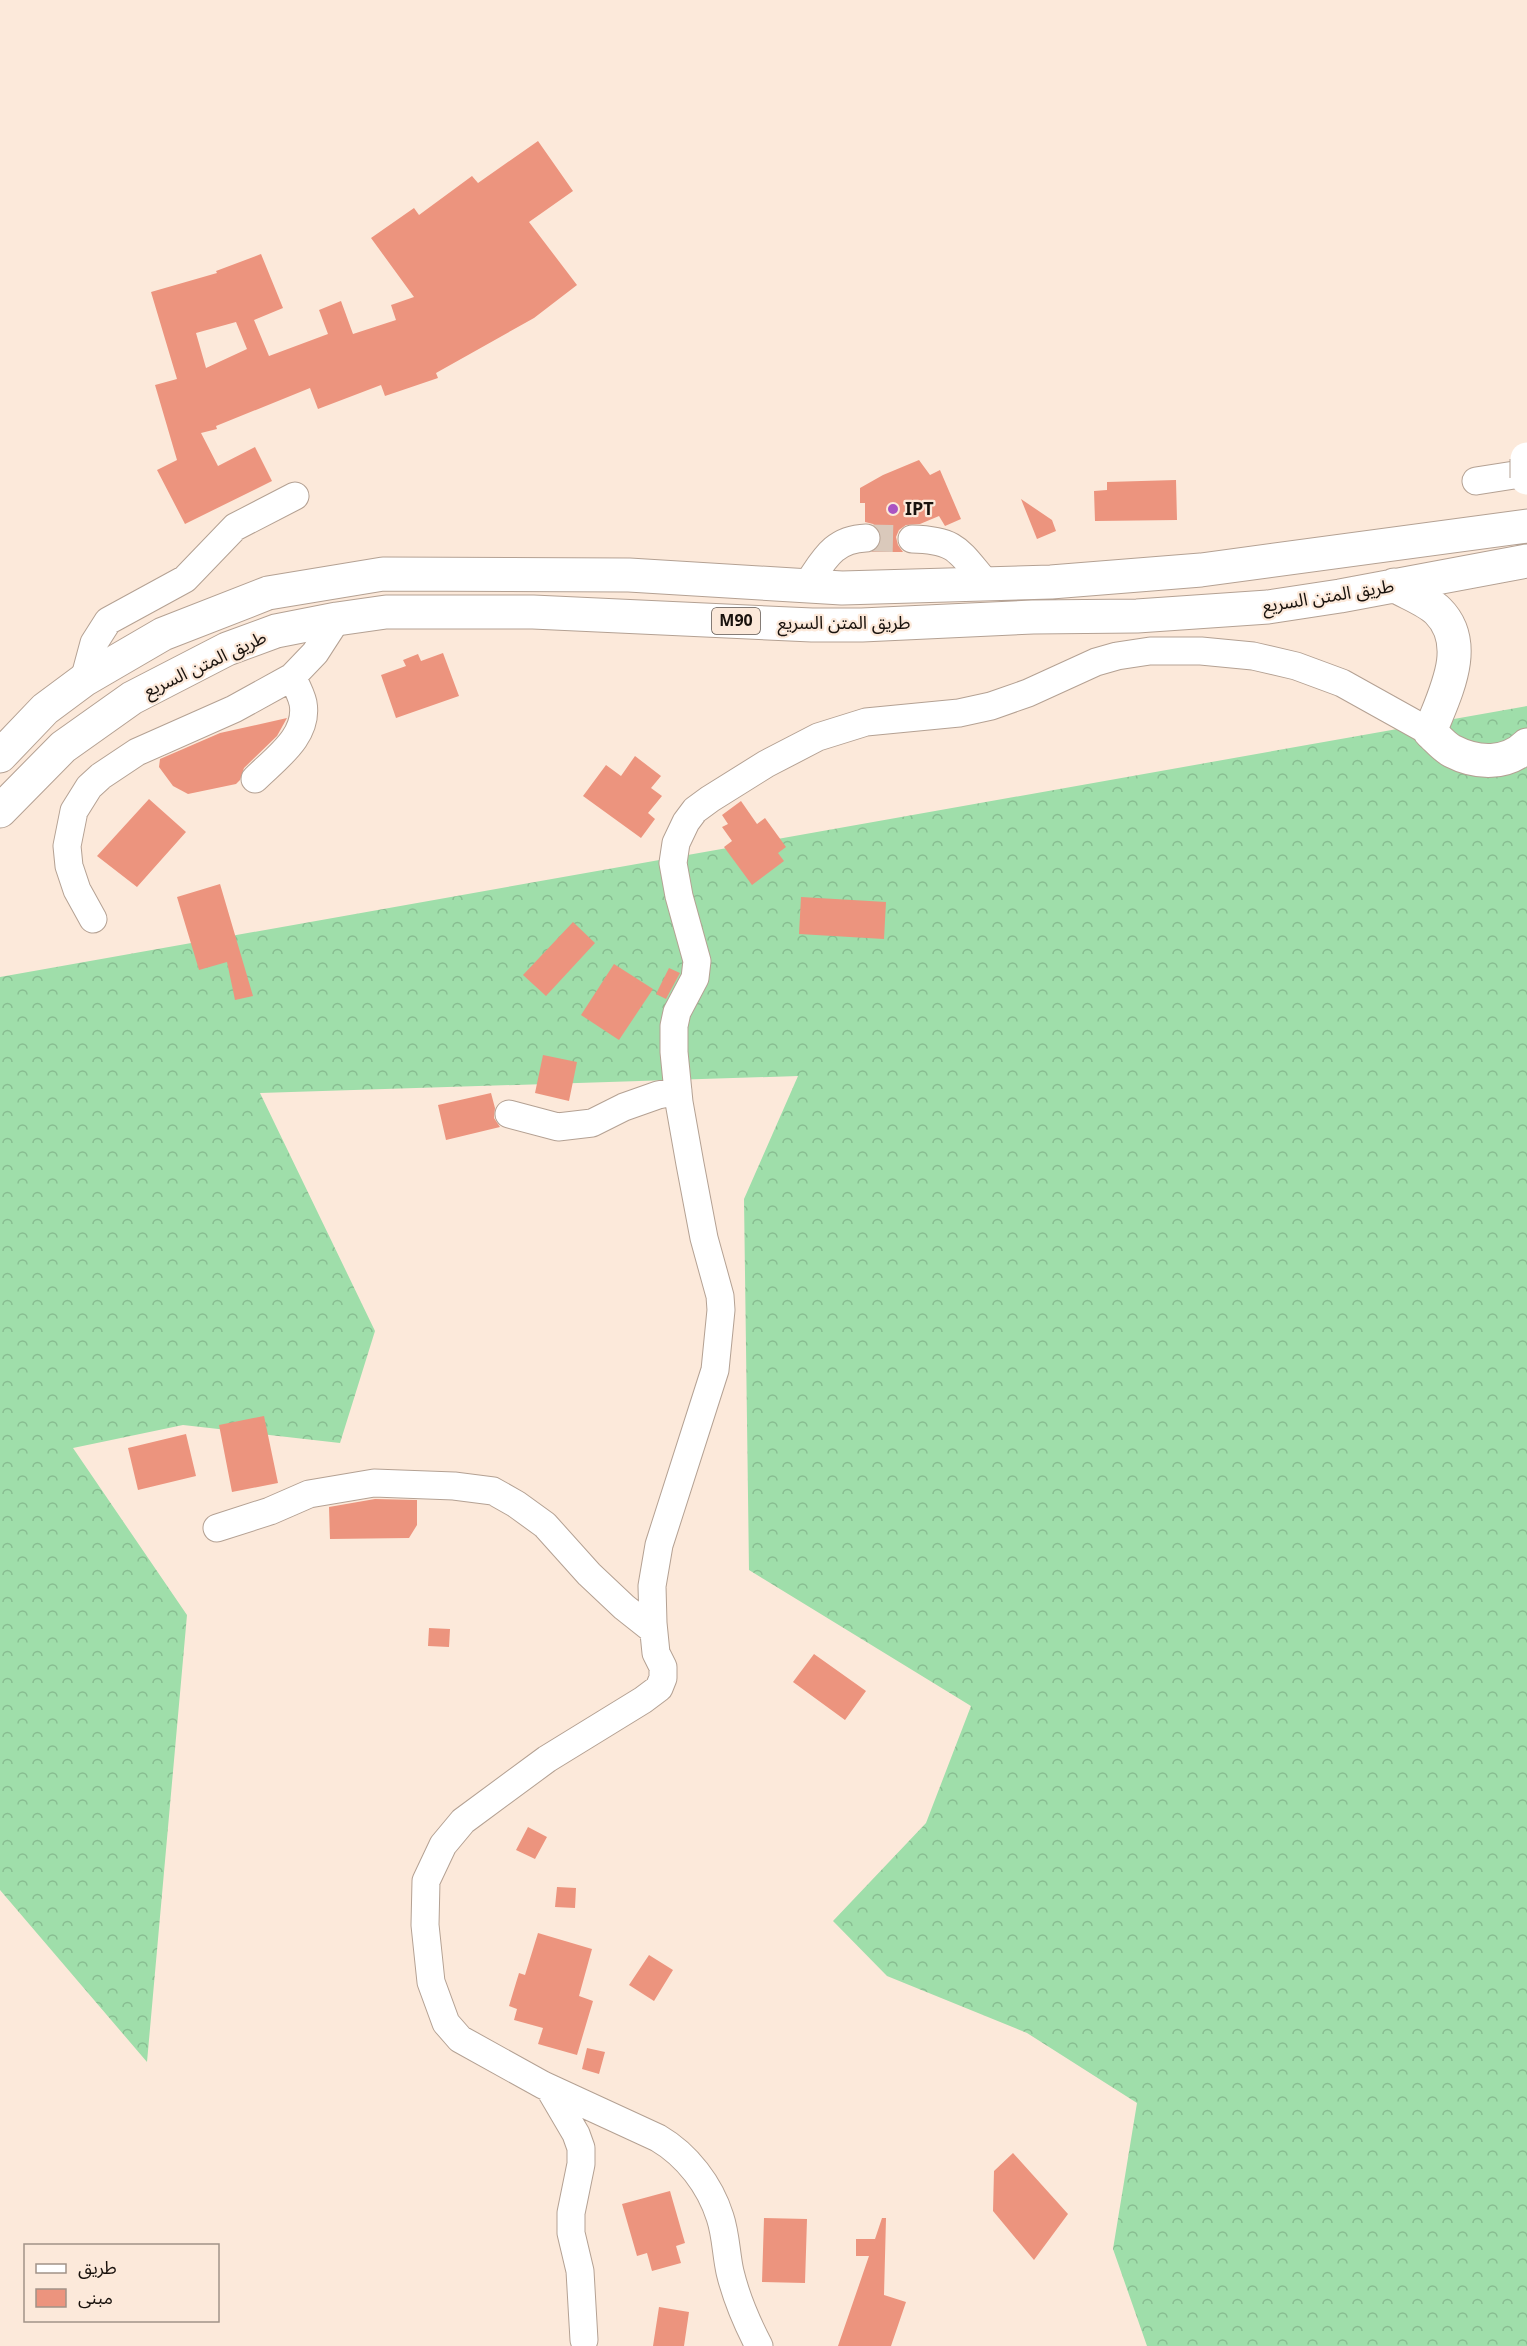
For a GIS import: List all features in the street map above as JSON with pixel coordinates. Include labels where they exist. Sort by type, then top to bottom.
[{"type":"highway","points":[[1527,459],[1527,478]]},
{"type":"highway","name":"طريق المتن السريع","points":[[0,756],[45,709],[84,680],[164,634],[268,593],[383,574],[629,575],[842,588],[1051,582],[1201,570],[1527,525]]},
{"type":"highway","name":"طريق المتن السريع","points":[[0,811],[63,747],[132,698],[228,649],[276,631],[337,619],[386,612],[475,611],[862,625],[1215,611],[1268,607],[1527,561]]},
{"type":"highway","points":[[1394,585],[1437,610],[1451,631],[1455,653],[1451,674],[1430,732],[1452,751],[1490,762],[1505,760],[1527,745]]},
{"type":"street","points":[[1476,481],[1527,473]]},
{"type":"street","points":[[84,680],[94,643],[108,621],[185,579],[235,528],[295,496]]},
{"type":"street","points":[[806,586],[836,546],[854,538],[866,538]]},
{"type":"street","points":[[912,539],[938,540],[950,545],[987,584]]},
{"type":"street","points":[[93,919],[77,890],[69,866],[67,846],[74,811],[88,787],[100,776],[136,752],[234,709],[292,677],[315,653],[337,619]]},
{"type":"street","points":[[759,2346],[730,2273],[720,2217],[704,2185],[688,2161],[673,2147],[658,2138],[549,2088],[460,2039],[446,2023],[431,1982],[425,1926],[426,1881],[443,1845],[463,1821],[547,1759],[644,1700],[659,1688],[663,1678],[663,1667],[656,1653],[653,1630],[652,1586],[659,1545],[715,1370],[721,1310],[720,1296],[702,1228],[678,1091],[674,1026],[677,1012],[695,978],[697,961],[673,863],[676,843],[686,822],[702,805],[766,764],[818,737],[866,722],[959,713],[991,706],[1028,693],[1096,662],[1150,651],[1201,651],[1253,656],[1296,666],[1342,683],[1430,732]]},
{"type":"street","points":[[255,779],[300,732],[304,717],[303,702],[292,677]]},
{"type":"street","points":[[509,1114],[558,1127],[592,1123],[624,1107],[658,1095],[678,1091]]},
{"type":"street","points":[[218,1528],[270,1511],[309,1494],[374,1483],[454,1486],[493,1491],[516,1504],[544,1525],[589,1574],[653,1630]]},
{"type":"street","points":[[549,2088],[576,2134],[581,2148],[581,2164],[571,2213],[571,2233],[580,2271],[584,2340]]},
{"type":"green space","points":[[1527,706],[1527,2346],[1147,2346],[1113,2249],[1137,2103],[1027,2033],[887,1976],[833,1921],[926,1823],[971,1706],[749,1570],[744,1199],[798,1076],[260,1093],[375,1331],[340,1443],[183,1425],[73,1448],[187,1615],[147,2062],[0,1890],[0,977]]},
{"type":"building","points":[[538,141],[573,191],[529,222],[577,285],[534,318],[436,373],[438,378],[385,396],[381,385],[318,409],[310,388],[216,426],[217,429],[201,433],[218,466],[255,447],[272,481],[185,524],[157,470],[177,460],[155,385],[177,379],[151,292],[217,273],[216,271],[261,254],[283,308],[254,320],[269,356],[328,334],[319,310],[341,301],[353,334],[396,320],[391,305],[414,297],[371,238],[414,208],[419,215],[472,176],[478,183]],"holes":[[[236,322],[247,349],[206,368],[196,333]]]},
{"type":"building","points":[[919,460],[930,475],[940,470],[961,519],[945,526],[939,516],[920,524],[906,525],[899,530],[896,537],[903,552],[871,552],[880,545],[882,536],[878,528],[865,522],[865,503],[860,503],[860,488],[883,475]]},
{"type":"building","points":[[1176,480],[1177,520],[1095,521],[1094,491],[1107,490],[1107,482]]},
{"type":"building","points":[[1021,499],[1052,520],[1056,531],[1037,539]]},
{"type":"building","points":[[443,653],[459,696],[396,718],[381,675],[406,666],[403,660],[418,654],[421,661]]},
{"type":"building","points":[[287,718],[277,736],[244,768],[236,784],[188,794],[173,786],[159,767],[160,759],[220,733]]},
{"type":"building","points":[[635,756],[661,776],[651,788],[662,796],[648,813],[655,819],[641,838],[583,796],[606,765],[621,776]]},
{"type":"building","points":[[149,799],[186,832],[137,887],[97,856]]},
{"type":"building","points":[[741,801],[757,824],[765,818],[786,847],[778,853],[784,861],[752,885],[724,847],[732,841],[722,827],[728,824],[722,815]]},
{"type":"building","points":[[220,884],[253,996],[235,1000],[227,962],[199,970],[177,897]]},
{"type":"building","points":[[801,897],[886,902],[884,939],[799,934]]},
{"type":"building","points":[[573,922],[595,943],[546,996],[523,975]]},
{"type":"building","points":[[614,964],[653,989],[619,1040],[581,1015]]},
{"type":"building","points":[[669,968],[680,973],[666,999],[656,994]]},
{"type":"building","points":[[543,1055],[577,1062],[569,1101],[535,1093]]},
{"type":"building","points":[[491,1093],[495,1108],[494,1118],[500,1127],[446,1140],[438,1105]]},
{"type":"building","points":[[264,1416],[278,1483],[232,1492],[219,1425]]},
{"type":"building","points":[[186,1434],[196,1476],[138,1490],[128,1448]]},
{"type":"building","points":[[375,1499],[417,1500],[417,1525],[409,1538],[330,1539],[329,1507]]},
{"type":"building","points":[[429,1628],[450,1629],[449,1647],[428,1646]]},
{"type":"building","points":[[814,1654],[866,1691],[845,1720],[793,1682]]},
{"type":"building","points":[[528,1827],[547,1837],[535,1859],[516,1850]]},
{"type":"building","points":[[557,1887],[576,1888],[575,1908],[555,1907]]},
{"type":"building","points":[[538,1933],[592,1949],[579,1996],[593,2001],[577,2055],[538,2044],[543,2028],[514,2020],[517,2009],[509,2006],[519,1973],[525,1975]]},
{"type":"building","points":[[649,1955],[673,1970],[654,2001],[629,1985]]},
{"type":"building","points":[[587,2048],[605,2052],[599,2074],[582,2069]]},
{"type":"building","points":[[1013,2153],[1068,2214],[1034,2260],[993,2211],[994,2171]]},
{"type":"building","points":[[670,2191],[685,2243],[676,2246],[681,2263],[652,2271],[647,2253],[637,2256],[622,2204]]},
{"type":"building","points":[[764,2218],[807,2219],[805,2283],[762,2282]]},
{"type":"building","points":[[882,2218],[886,2218],[884,2295],[906,2302],[891,2346],[838,2346],[869,2256],[856,2256],[856,2239],[875,2239]]},
{"type":"building","points":[[659,2307],[689,2312],[684,2346],[653,2346]]},
{"type":"tunnel","points":[[866,538],[912,539]]},
{"type":"place","name":"IPT","points":[[893,509]]}]
